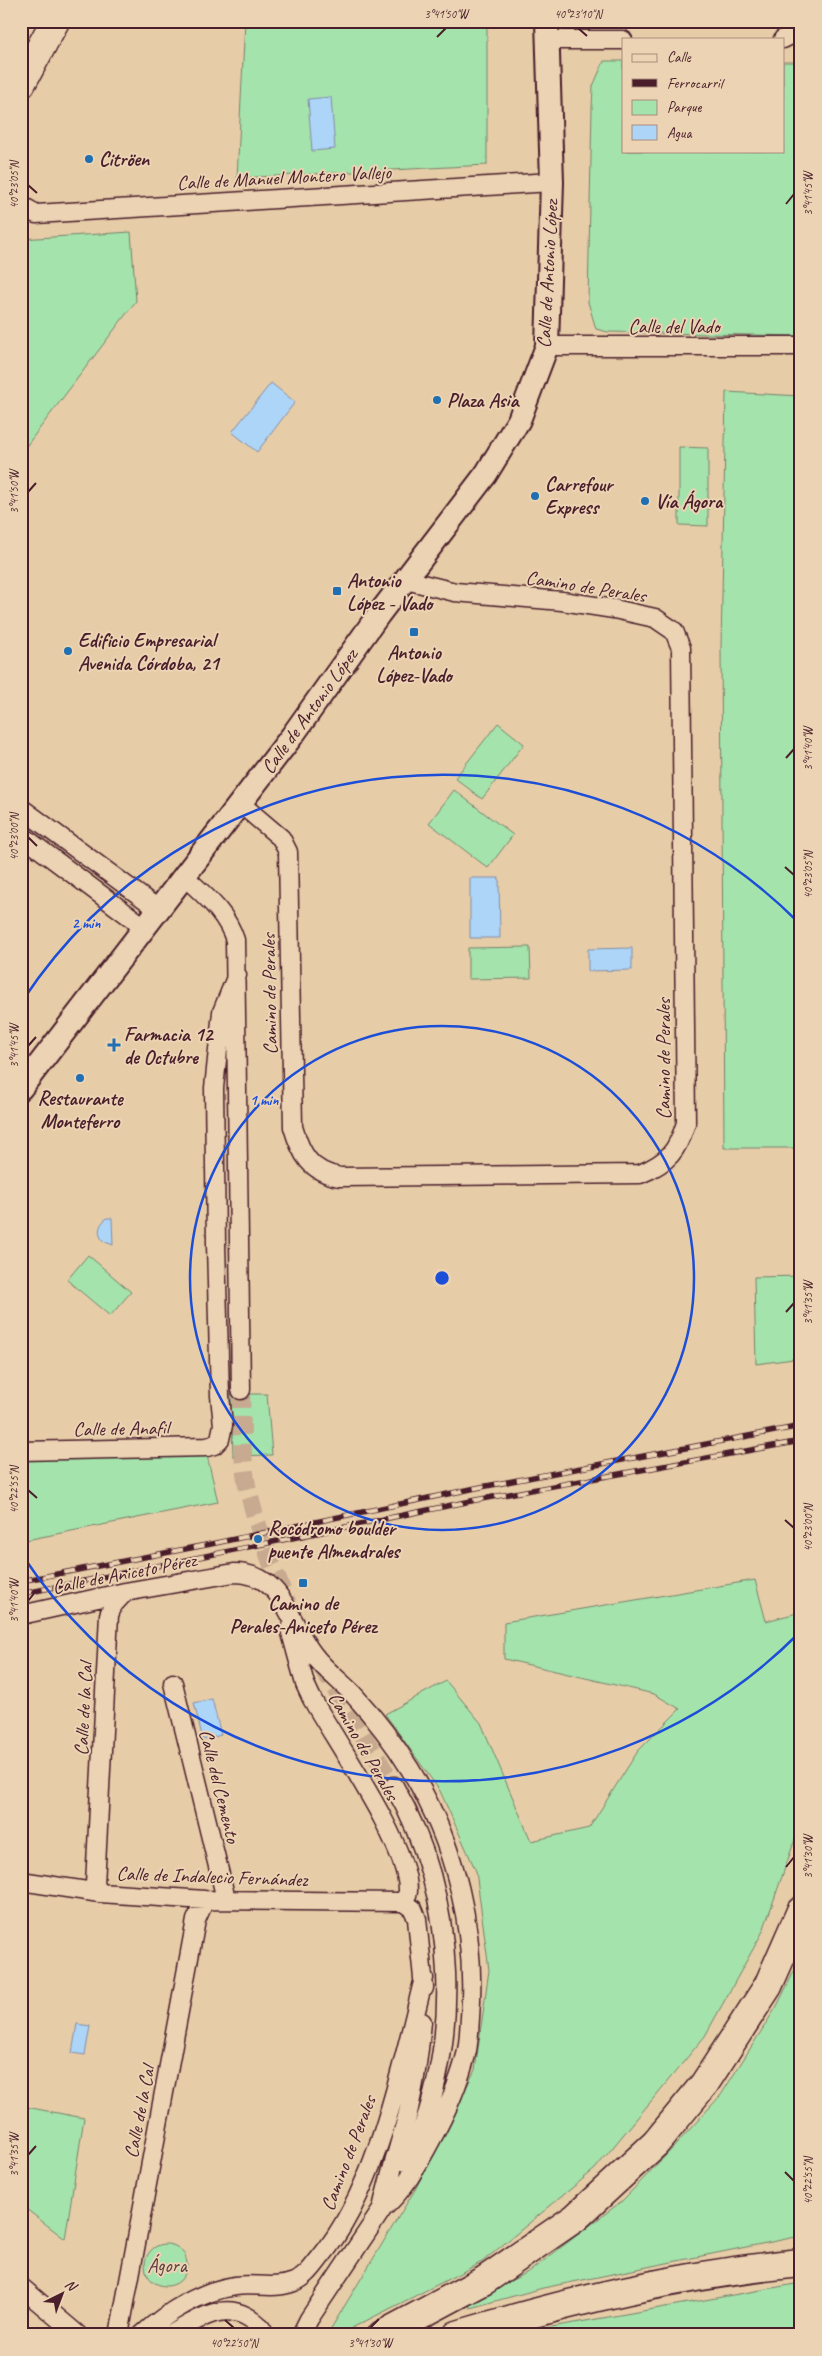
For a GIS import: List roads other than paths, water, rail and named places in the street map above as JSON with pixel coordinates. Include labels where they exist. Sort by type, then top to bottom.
[{"type":"main road","points":[[21,84],[56,21]]},
{"type":"main road","points":[[382,2335],[485,2280],[575,2218],[656,2144],[705,2083],[768,1986],[801,1911]]},
{"type":"main road","points":[[457,2335],[516,2317],[628,2289],[744,2268],[801,2263]]},
{"type":"street","points":[[784,38],[801,30]]},
{"type":"street","name":"Calle de Antonio López","points":[[21,1088],[241,804],[486,474],[519,420],[546,346],[552,182],[548,31],[622,40]]},
{"type":"street","name":"Calle de Manuel Montero Vallejo","points":[[21,205],[36,214],[552,182]]},
{"type":"street","name":"Calle del Vado","points":[[546,346],[801,346]]},
{"type":"street","name":"Camino de Perales","points":[[241,804],[281,838],[288,852],[293,1126],[300,1151],[315,1167],[327,1175],[340,1177],[640,1174],[657,1167],[671,1156],[680,1140],[686,1122],[682,648],[678,639],[674,631],[655,618],[614,609],[562,601],[456,592],[406,580]]},
{"type":"street","points":[[21,808],[158,909]]},
{"type":"street","points":[[21,835],[144,927]]},
{"type":"street","name":"Camino de Perales","points":[[184,876],[213,903],[230,923],[235,940],[241,1390]]},
{"type":"street","name":"Camino de Perales","points":[[220,1438],[223,1425],[220,1396],[214,1088],[222,1012],[236,975]]},
{"type":"street","name":"Calle de Anafil","points":[[21,1451],[207,1447],[214,1445],[220,1438]]},
{"type":"street","name":"Camino de Perales","points":[[234,1573],[248,1573],[270,1584],[313,1655],[368,1710],[409,1768],[424,1794],[452,1857],[468,1932],[471,2004],[466,2054],[442,2121],[408,2184],[382,2209]]},
{"type":"street","name":"Calle de Aniceto Pérez","points":[[21,1615],[125,1592],[234,1573]]},
{"type":"street","name":"Calle de la Cal","points":[[100,1893],[95,1885],[108,1615],[113,1605],[125,1592]]},
{"type":"street","name":"Camino de Perales","points":[[290,1615],[290,1631],[308,1692],[392,1840],[405,1874],[408,1893],[403,1902],[413,1909],[417,1919],[424,1978],[417,2071],[382,2209]]},
{"type":"street","name":"Calle del Cemento","points":[[173,1683],[226,1899]]},
{"type":"street","name":"Camino de Perales","points":[[301,2335],[309,2318],[332,2287],[404,2173],[423,2126],[442,2049],[446,2010],[446,1959],[434,1888],[418,1832],[394,1786]]},
{"type":"street","name":"Calle de Indalecio Fernández","points":[[21,1881],[100,1893],[206,1900],[403,1902]]},
{"type":"street","name":"Calle de la Cal","points":[[119,2335],[196,1920],[206,1900]]},
{"type":"street","name":"Camino de Perales","points":[[142,2335],[159,2319],[208,2293],[236,2286],[276,2288],[296,2282],[306,2275],[328,2248],[354,2207],[381,2136],[424,1978]]},
{"type":"street","points":[[21,2288],[78,2335]]},
{"type":"street","points":[[177,2331],[208,2314],[223,2311],[239,2312],[253,2319],[265,2335]]},
{"type":"water","points":[[331,97],[335,149],[312,151],[308,99]]},
{"type":"water","points":[[271,383],[295,402],[257,452],[232,432]]},
{"type":"water","points":[[470,878],[499,878],[500,938],[470,938]]},
{"type":"water","points":[[632,948],[632,970],[588,971],[588,949]]},
{"type":"water","points":[[107,1218],[112,1218],[113,1245],[103,1241],[100,1235],[100,1226]]},
{"type":"water","points":[[212,1699],[221,1735],[203,1740],[194,1703]]},
{"type":"water","points":[[77,2024],[90,2026],[85,2055],[72,2053]]},
{"type":"tunnel","points":[[241,1390],[243,1453],[248,1490],[266,1548],[288,1604]]},
{"type":"tunnel","points":[[321,1666],[394,1786]]},
{"type":"railway","points":[[21,1581],[211,1544],[476,1488],[801,1426]]},
{"type":"railway","points":[[21,1594],[476,1500],[801,1441]]},
{"type":"place","name":"Citröen","points":[[89,159]]},
{"type":"place","name":"Plaza Asia","points":[[437,400]]},
{"type":"place","name":"Carrefour Express","points":[[535,496]]},
{"type":"place","name":"Vía Ágora","points":[[645,501]]},
{"type":"place","name":"Antonio López - Vado","points":[[337,591]]},
{"type":"place","name":"Antonio López-Vado","points":[[414,632]]},
{"type":"place","name":"Edificio Empresarial Avenida Córdoba, 21","points":[[68,651]]},
{"type":"place","name":"Farmacia 12 de Octubre","points":[[114,1045]]},
{"type":"place","name":"Restaurante Monteferro","points":[[80,1078]]},
{"type":"place","name":"Rocódromo boulder puente Almendrales","points":[[258,1539]]},
{"type":"place","name":"Camino de Perales-Aniceto Pérez","points":[[303,1583]]},
{"type":"park label","name":"Ágora","points":[[167,2265]]}]
